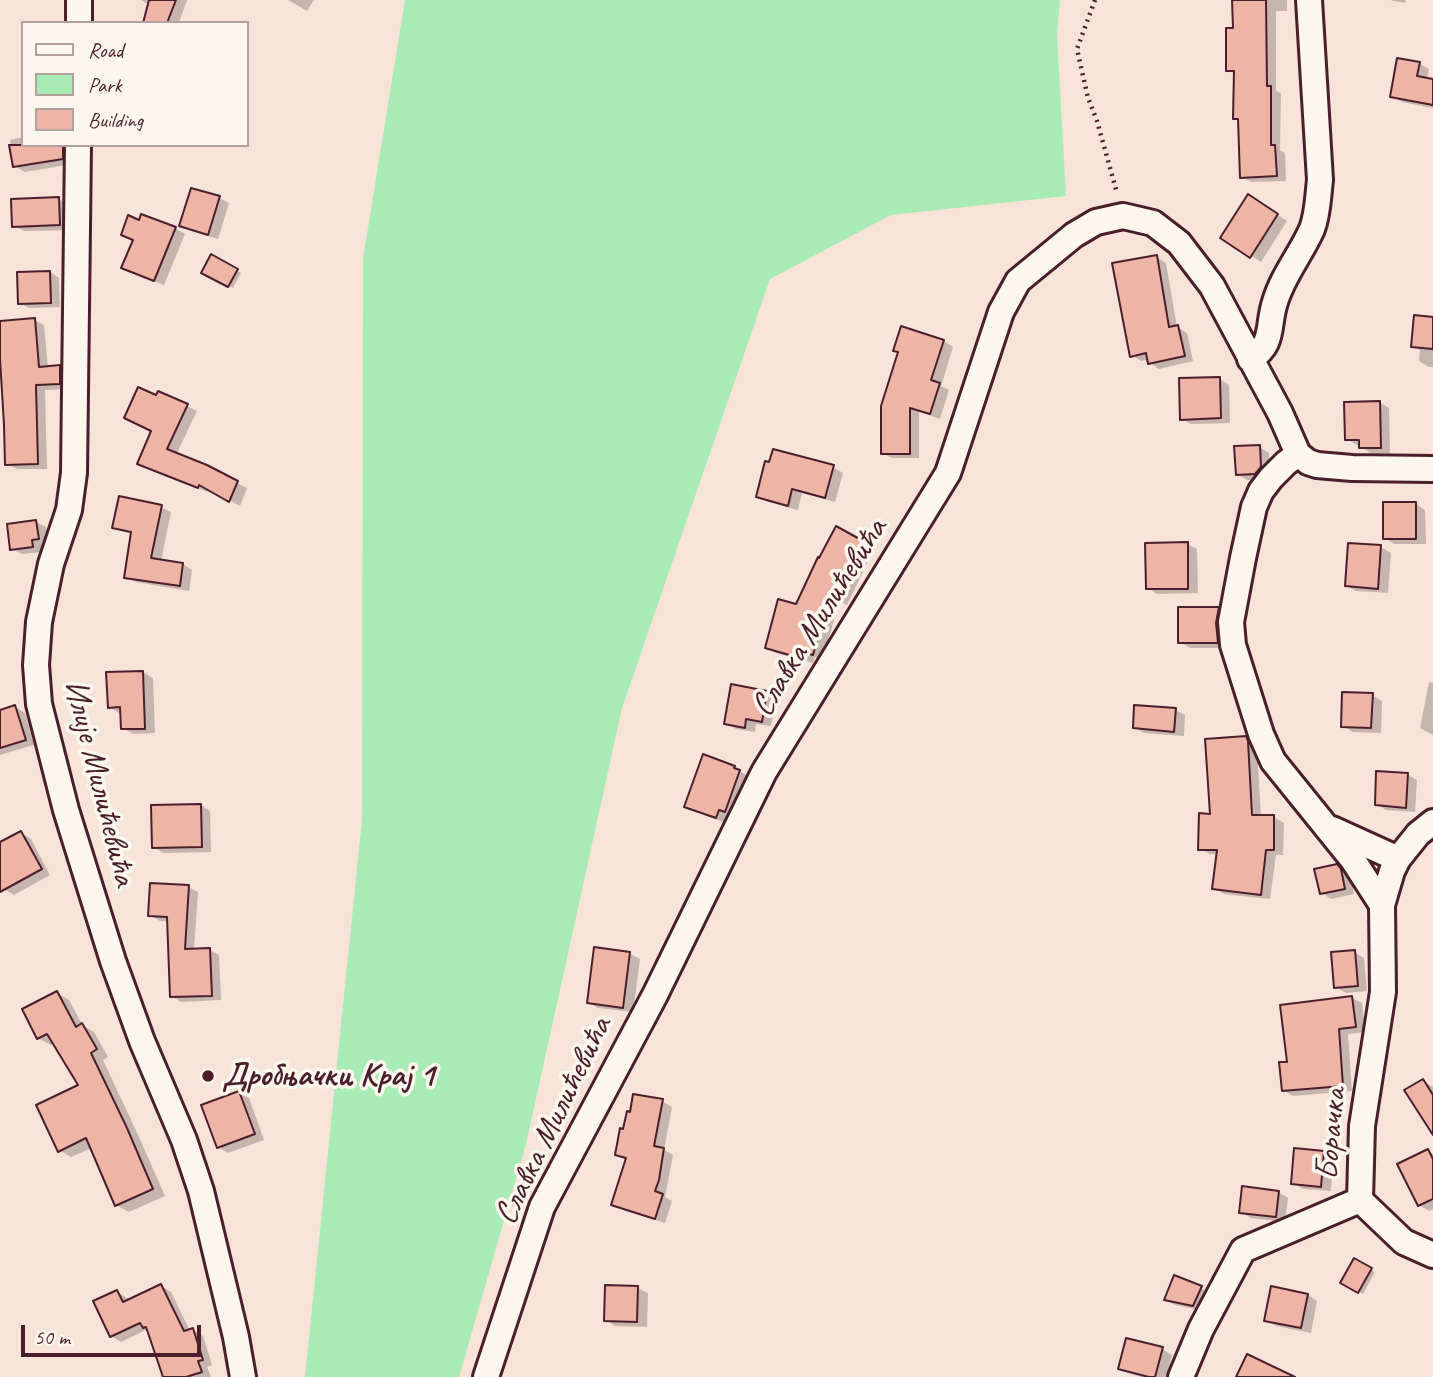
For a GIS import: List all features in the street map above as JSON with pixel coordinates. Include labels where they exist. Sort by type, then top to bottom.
[{"type":"street","points":[[79,0],[79,21]]},
{"type":"street","points":[[1250,359],[1261,353],[1268,341],[1274,303],[1312,227],[1317,206],[1320,180],[1309,0]]},
{"type":"street","name":"Илије Милићевића","points":[[78,147],[74,473],[69,510],[51,564],[39,622],[36,665],[39,704],[66,810],[113,961],[142,1041],[184,1140],[201,1191],[243,1377]]},
{"type":"street","points":[[1122,216],[1153,223],[1179,243],[1212,286],[1280,412],[1298,454],[1317,465],[1433,469]]},
{"type":"street","name":"Славка Милићевића","points":[[486,1377],[542,1207],[655,995],[764,772],[948,473],[1001,312],[1018,281],[1063,243],[1096,222],[1122,216]]},
{"type":"street","points":[[1298,454],[1271,478],[1254,507],[1231,622],[1233,645],[1261,734],[1273,761],[1353,860],[1382,905]]},
{"type":"street","name":"Борачка","points":[[1181,1377],[1201,1329],[1243,1250],[1360,1200],[1362,1126],[1383,992],[1382,905],[1398,859],[1418,834],[1433,822]]},
{"type":"street","points":[[1324,825],[1398,859]]},
{"type":"street","points":[[1360,1200],[1404,1242],[1433,1255]]},
{"type":"path","points":[[1096,0],[1077,49],[1088,98],[1104,143],[1122,216]]},
{"type":"green space","points":[[405,0],[1060,0],[1057,35],[1066,196],[891,215],[770,279],[622,708],[526,1144],[459,1377],[305,1377],[362,820],[363,259]]},
{"type":"building","points":[[149,0],[176,0],[168,21],[144,21]]},
{"type":"building","points":[[1232,0],[1266,0],[1267,86],[1271,86],[1271,145],[1275,145],[1277,176],[1240,178],[1238,119],[1233,119],[1234,71],[1226,71],[1226,28],[1233,28]]},
{"type":"building","points":[[1397,58],[1420,62],[1417,76],[1433,79],[1433,105],[1390,97]]},
{"type":"building","points":[[9,145],[63,147],[63,159],[13,167]]},
{"type":"building","points":[[191,188],[220,196],[208,235],[179,226]]},
{"type":"building","points":[[1248,194],[1278,214],[1250,258],[1220,238]]},
{"type":"building","points":[[59,197],[60,225],[12,227],[11,199]]},
{"type":"building","points":[[141,214],[176,227],[154,281],[121,268],[133,240],[121,235],[128,215],[139,220]]},
{"type":"building","points":[[211,254],[238,269],[228,287],[201,273]]},
{"type":"building","points":[[1157,255],[1169,327],[1178,325],[1185,356],[1148,364],[1146,353],[1130,357],[1112,263]]},
{"type":"building","points":[[50,271],[51,303],[18,304],[17,272]]},
{"type":"building","points":[[1414,315],[1433,317],[1433,349],[1411,347]]},
{"type":"building","points":[[35,318],[39,367],[60,365],[60,384],[36,385],[38,464],[5,465],[0,321]]},
{"type":"building","points":[[901,326],[944,340],[931,380],[940,383],[930,414],[910,408],[910,454],[881,454],[881,406],[898,352],[893,351]]},
{"type":"building","points":[[1220,377],[1221,418],[1180,420],[1179,378]]},
{"type":"building","points":[[138,387],[156,395],[158,391],[188,404],[167,449],[238,481],[229,502],[199,485],[198,488],[137,464],[151,431],[124,418]]},
{"type":"building","points":[[1380,401],[1381,448],[1359,448],[1359,440],[1345,440],[1344,402]]},
{"type":"building","points":[[1260,445],[1261,467],[1255,474],[1236,475],[1234,446]]},
{"type":"building","points":[[773,449],[834,465],[825,498],[792,489],[788,506],[756,497],[765,461],[769,462]]},
{"type":"building","points":[[119,496],[162,505],[151,558],[183,563],[180,586],[124,578],[131,532],[112,528]]},
{"type":"building","points":[[1383,502],[1416,502],[1416,539],[1383,539]]},
{"type":"building","points":[[36,520],[39,539],[32,540],[33,547],[10,550],[7,524]]},
{"type":"building","points":[[836,526],[865,542],[837,601],[829,597],[813,655],[805,653],[803,659],[765,648],[778,599],[796,604]]},
{"type":"building","points":[[1188,542],[1188,589],[1146,589],[1145,543]]},
{"type":"building","points":[[1348,543],[1381,545],[1378,589],[1345,586]]},
{"type":"building","points":[[1178,607],[1219,607],[1216,623],[1218,643],[1178,643]]},
{"type":"building","points":[[143,671],[145,729],[121,729],[120,707],[108,708],[106,672]]},
{"type":"building","points":[[731,684],[767,691],[762,722],[746,719],[745,728],[724,724]]},
{"type":"building","points":[[1342,692],[1373,693],[1371,728],[1341,727]]},
{"type":"building","points":[[15,705],[26,740],[0,748],[0,710]]},
{"type":"building","points":[[1134,705],[1176,708],[1174,732],[1133,728]]},
{"type":"building","points":[[1246,736],[1252,815],[1274,815],[1274,850],[1266,850],[1261,895],[1212,889],[1217,850],[1198,850],[1199,813],[1210,814],[1205,739]]},
{"type":"building","points":[[703,754],[740,770],[725,812],[719,810],[716,818],[684,807]]},
{"type":"building","points":[[1376,771],[1408,773],[1406,808],[1375,805]]},
{"type":"building","points":[[201,804],[202,847],[152,848],[151,805]]},
{"type":"building","points":[[21,831],[42,869],[0,892],[0,842]]},
{"type":"building","points":[[1337,864],[1341,869],[1345,889],[1320,894],[1314,869]]},
{"type":"building","points":[[150,883],[189,885],[185,949],[210,948],[212,996],[170,997],[167,917],[148,916]]},
{"type":"building","points":[[594,947],[630,952],[623,1008],[587,1003]]},
{"type":"building","points":[[1355,950],[1358,986],[1334,988],[1331,952]]},
{"type":"building","points":[[57,991],[76,1027],[82,1023],[97,1049],[91,1053],[153,1189],[115,1206],[86,1138],[58,1152],[36,1105],[78,1085],[47,1034],[37,1039],[22,1009]]},
{"type":"building","points":[[1352,996],[1356,1027],[1339,1029],[1343,1086],[1282,1091],[1279,1062],[1287,1062],[1280,1005]]},
{"type":"building","points":[[1423,1079],[1433,1095],[1433,1135],[1404,1090]]},
{"type":"building","points":[[239,1091],[255,1134],[217,1148],[201,1105]]},
{"type":"building","points":[[633,1094],[663,1099],[654,1146],[664,1148],[655,1191],[663,1194],[655,1219],[611,1205],[626,1158],[615,1155],[620,1128],[623,1129],[627,1111],[630,1112]]},
{"type":"building","points":[[1294,1148],[1324,1151],[1321,1187],[1291,1184]]},
{"type":"building","points":[[1428,1149],[1433,1159],[1433,1199],[1418,1206],[1397,1164]]},
{"type":"building","points":[[1242,1186],[1279,1191],[1276,1217],[1239,1213]]},
{"type":"building","points":[[1354,1258],[1372,1268],[1358,1293],[1340,1283]]},
{"type":"building","points":[[1174,1275],[1202,1286],[1193,1306],[1164,1300]]},
{"type":"building","points":[[161,1284],[184,1331],[193,1328],[203,1360],[198,1361],[202,1372],[186,1377],[163,1377],[146,1327],[143,1328],[140,1323],[110,1337],[93,1301],[117,1290],[123,1302]]},
{"type":"building","points":[[605,1285],[638,1286],[637,1322],[604,1321]]},
{"type":"building","points":[[1271,1286],[1308,1294],[1301,1328],[1264,1321]]},
{"type":"building","points":[[1126,1338],[1163,1347],[1155,1377],[1118,1369]]},
{"type":"building","points":[[1247,1354],[1295,1377],[1236,1377]]},
{"type":"place","name":"Дробњачки Крај 1","points":[[208,1076]]}]
